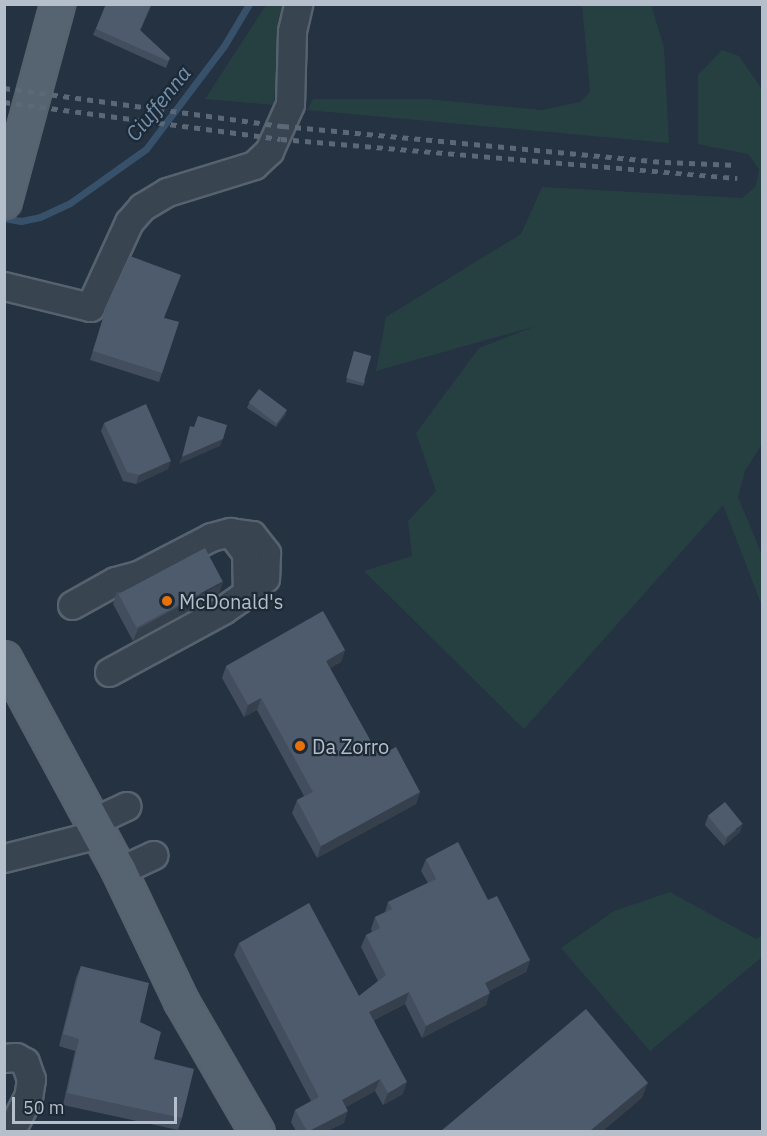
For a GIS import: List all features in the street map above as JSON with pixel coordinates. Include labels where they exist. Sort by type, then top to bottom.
[{"type":"main road","points":[[4,201],[57,4]]},
{"type":"main road","points":[[8,669],[96,828],[242,1118],[257,1131]]},
{"type":"street","points":[[4,285],[90,307],[129,222],[142,207],[167,192],[232,174],[262,158],[269,151],[290,104],[292,31],[298,4]]},
{"type":"street","points":[[72,604],[115,581],[138,575],[211,537],[230,532],[252,535],[266,553],[266,578],[247,593],[224,610],[109,672]]},
{"type":"street","points":[[4,858],[96,828],[126,806]]},
{"type":"street","points":[[118,871],[154,855]]},
{"type":"street","points":[[4,1058],[16,1057],[26,1062],[31,1078],[28,1097],[10,1131]]},
{"type":"green space","points":[[266,5],[287,5],[278,34],[274,105],[205,99]]},
{"type":"green space","points":[[582,5],[651,5],[664,47],[669,143],[307,110],[313,99],[427,99],[542,110],[580,102],[590,92]]},
{"type":"green space","points":[[722,50],[739,56],[762,89],[762,444],[745,471],[738,497],[762,555],[762,606],[723,505],[524,729],[364,571],[412,556],[408,521],[436,491],[416,433],[479,348],[536,326],[376,371],[386,317],[521,234],[542,187],[742,198],[756,186],[759,169],[748,154],[698,144],[698,75]]},
{"type":"green space","points":[[670,892],[756,939],[762,935],[762,957],[650,1051],[561,948],[614,911]]},
{"type":"building","points":[[106,4],[151,4],[140,30],[170,58],[168,61],[96,29]]},
{"type":"building","points":[[130,256],[181,275],[164,318],[179,322],[162,373],[93,351],[107,305]]},
{"type":"building","points":[[354,351],[371,356],[364,383],[346,378]]},
{"type":"building","points":[[259,389],[287,410],[277,424],[249,403]]},
{"type":"building","points":[[146,404],[171,461],[139,475],[127,472],[104,423]]},
{"type":"building","points":[[198,416],[227,425],[223,439],[182,457],[190,426],[194,427]]},
{"type":"building","name":"McDonald's","points":[[205,548],[223,582],[136,628],[118,594]]},
{"type":"building","points":[[323,611],[345,650],[326,661],[379,756],[396,747],[420,792],[321,846],[297,800],[313,792],[261,698],[248,705],[226,666]]},
{"type":"building","points":[[725,802],[743,824],[726,838],[708,816]]},
{"type":"building","points":[[458,842],[488,900],[497,896],[530,960],[485,983],[490,993],[426,1026],[409,992],[369,1012],[407,1082],[388,1093],[380,1079],[342,1100],[348,1111],[307,1131],[295,1110],[319,1097],[239,943],[309,903],[359,996],[386,975],[366,935],[380,928],[375,917],[392,909],[388,902],[436,879],[426,859]]},
{"type":"building","points":[[81,966],[149,983],[140,1022],[161,1032],[154,1059],[194,1069],[182,1118],[67,1093],[79,1039],[63,1034]]},
{"type":"building","points":[[586,1009],[648,1083],[590,1131],[441,1131]]},
{"type":"waterway","name":"Ciuffenna","points":[[4,218],[21,221],[40,217],[70,203],[146,149],[224,46],[249,4]]},
{"type":"railway","points":[[4,88],[283,126],[665,162],[737,165]]},
{"type":"railway","points":[[4,102],[281,139],[737,178]]},
{"type":"place","name":"McDonald's","points":[[167,601]]},
{"type":"place","name":"Da Zorro","points":[[300,746]]}]
